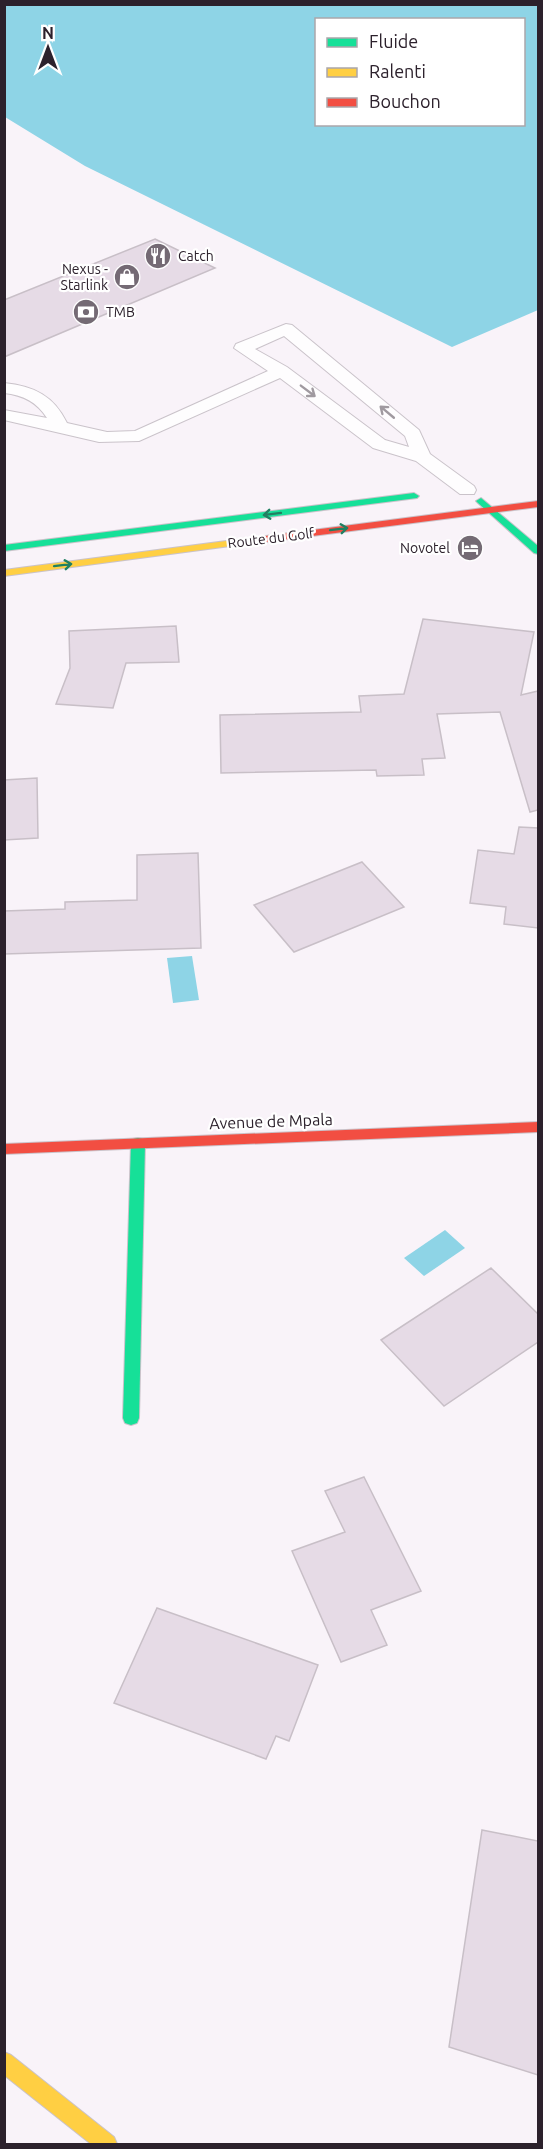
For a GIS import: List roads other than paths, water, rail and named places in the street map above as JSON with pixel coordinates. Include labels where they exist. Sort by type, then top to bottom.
[{"type":"main road","points":[[448,492],[491,488]]},
{"type":"main road","points":[[467,490],[538,551]]},
{"type":"main road","points":[[4,548],[427,495]]},
{"type":"main road","name":"Route du Golf","points":[[4,573],[538,504]]},
{"type":"main road","name":"Avenue de Mpala","points":[[4,1149],[538,1127]]},
{"type":"main road","points":[[131,1418],[138,1143]]},
{"type":"main road","points":[[4,2062],[107,2145]]},
{"type":"lane","points":[[422,457],[413,434],[286,329],[242,348],[280,371],[379,444],[422,457],[467,490]]},
{"type":"lane","points":[[4,415],[104,439],[139,436],[280,371]]},
{"type":"lane","points":[[4,388],[22,389],[36,395],[54,411],[60,427]]},
{"type":"water","points":[[4,5],[538,5],[538,310],[452,347],[85,166],[5,117]]},
{"type":"water","points":[[192,956],[199,1000],[173,1003],[167,958]]},
{"type":"water","points":[[445,1230],[465,1248],[424,1276],[404,1258]]},
{"type":"place","name":"Catch","points":[[158,256]]},
{"type":"place","name":"Nexus - Starlink","points":[[127,277]]},
{"type":"place","name":"TMB","points":[[86,312]]},
{"type":"place","name":"Novotel","points":[[470,548]]}]
